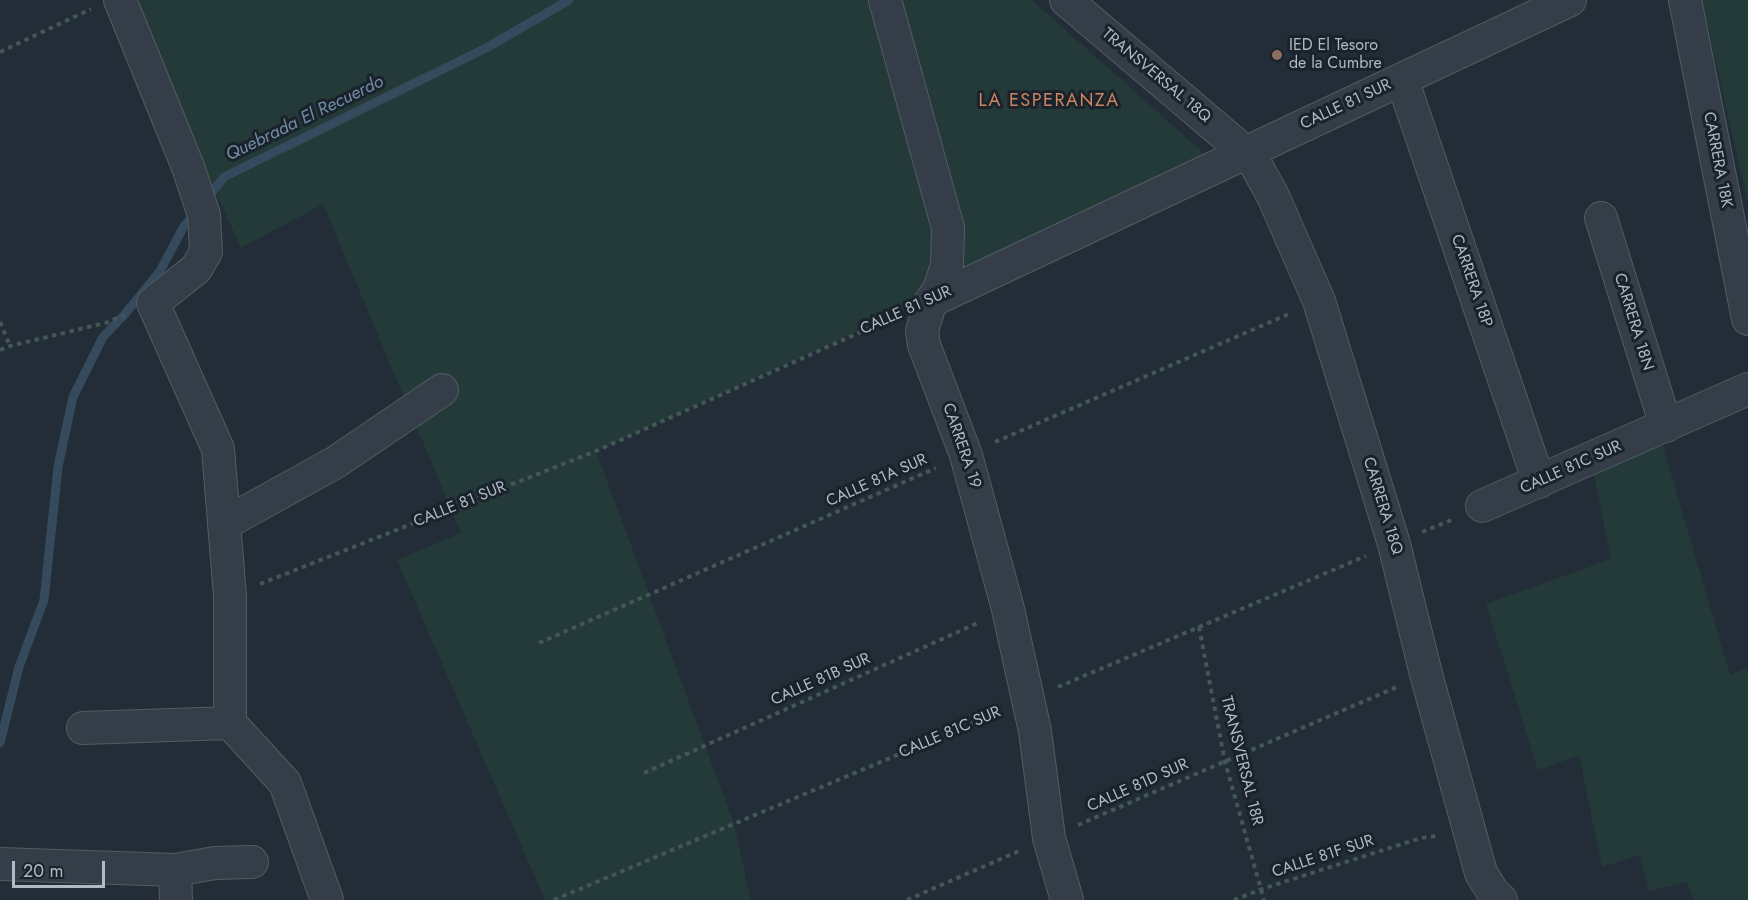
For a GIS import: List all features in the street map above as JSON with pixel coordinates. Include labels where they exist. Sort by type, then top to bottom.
[{"type":"street","name":"CARRERA 19","points":[[885,0],[948,228],[946,265],[939,290],[931,301],[922,331],[924,345],[966,455],[1008,609],[1035,731],[1049,838],[1067,900]]},
{"type":"street","name":"TRANSVERSAL 18Q","points":[[1066,0],[1246,152]]},
{"type":"street","name":"CALLE 81 SUR","points":[[931,301],[1570,0]]},
{"type":"street","name":"CARRERA 18K","points":[[1685,0],[1748,319]]},
{"type":"street","points":[[110,2],[188,167],[204,215],[206,252],[196,269],[153,303],[218,448],[230,597],[230,723],[285,783],[327,900]]},
{"type":"street","name":"CARRERA 18P","points":[[1402,79],[1539,482]]},
{"type":"street","name":"CARRERA 18Q","points":[[1246,152],[1252,158],[1273,196],[1319,301],[1394,544],[1426,674],[1481,873],[1494,894],[1501,900]]},
{"type":"street","name":"CARRERA 18N","points":[[1601,218],[1666,426]]},
{"type":"street","name":"CALLE 81C SUR","points":[[1482,506],[1748,389]]},
{"type":"street","points":[[224,524],[336,462],[442,390]]},
{"type":"street","points":[[83,728],[230,723]]},
{"type":"street","points":[[0,864],[175,885],[214,863],[252,862]]},
{"type":"path","points":[[0,52],[110,2]]},
{"type":"path","name":"CALLE 81 SUR","points":[[230,597],[596,451],[931,301]]},
{"type":"path","points":[[0,322],[10,346]]},
{"type":"path","points":[[0,350],[105,323]]},
{"type":"path","name":"CALLE 81A SUR","points":[[538,642],[1259,326]]},
{"type":"path","points":[[1394,544],[1482,506]]},
{"type":"path","name":"CALLE 81C SUR","points":[[555,900],[1345,565]]},
{"type":"path","name":"CALLE 81B SUR","points":[[644,773],[1008,609]]},
{"type":"path","name":"TRANSVERSAL 18R","points":[[1199,627],[1225,762],[1264,900]]},
{"type":"path","name":"CALLE 81D SUR","points":[[907,900],[1378,695]]},
{"type":"path","name":"CALLE 81F SUR","points":[[1234,900],[1421,838]]},
{"type":"green space","points":[[129,0],[1032,0],[1218,166],[596,451],[734,824],[751,900],[545,900],[397,560],[461,533],[323,204],[241,248]]},
{"type":"green space","points":[[1702,0],[1748,0],[1748,204]]},
{"type":"green space","points":[[1662,443],[1730,675],[1748,667],[1748,900],[1694,900],[1687,882],[1649,891],[1640,855],[1602,867],[1579,755],[1538,770],[1486,604],[1611,559],[1594,474]]},
{"type":"waterway","name":"Quebrada El Recuerdo","points":[[205,201],[224,177],[488,47],[569,0]]},
{"type":"waterway","name":"Quebrada El Recuerdo","points":[[0,743],[19,667],[44,600],[58,467],[73,397],[103,337],[160,271],[184,226],[195,214]]},
{"type":"place","name":"IED El Tesoro de la Cumbre","points":[[1277,55]]},
{"type":"district","name":"LA ESPERANZA","points":[[1049,102]]}]
